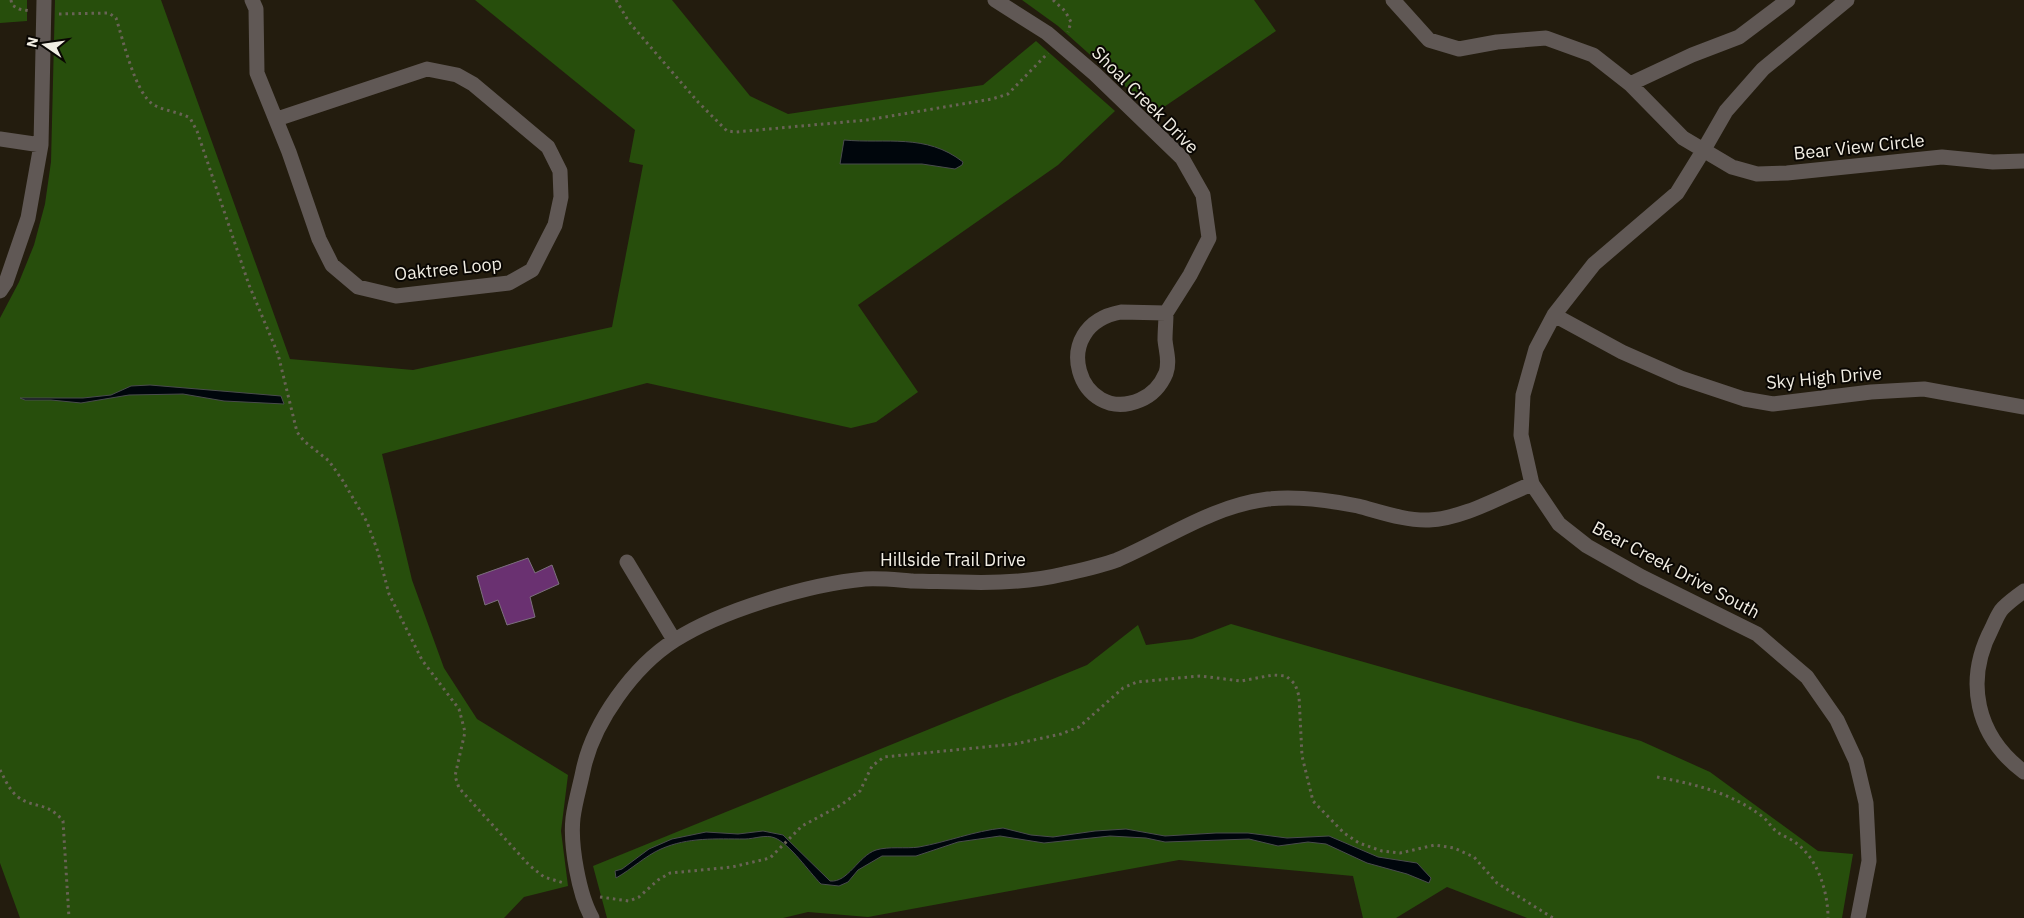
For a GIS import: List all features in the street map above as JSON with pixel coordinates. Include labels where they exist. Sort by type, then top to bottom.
[{"type":"street","name":"Oaktree Loop","points":[[252,0],[256,10],[257,72],[319,239],[332,265],[358,287],[396,296],[509,283],[532,270],[555,225],[561,197],[560,171],[548,147],[472,84],[457,75],[427,68],[276,119]]},
{"type":"street","name":"Shoal Creek Drive","points":[[995,0],[1058,42],[1095,74],[1182,158],[1203,195],[1209,238],[1190,275],[1166,313]]},
{"type":"street","name":"Bear View Circle","points":[[1393,0],[1429,40],[1459,49],[1497,42],[1546,38],[1593,54],[1630,84],[1683,138],[1732,167],[1757,174],[1787,174],[1942,157],[1993,162],[2024,161]]},
{"type":"street","points":[[1630,84],[1692,54],[1739,37],[1788,0]]},
{"type":"street","name":"Bear Creek Drive South","points":[[1847,0],[1763,69],[1726,110],[1704,152],[1676,193],[1594,264],[1554,315],[1536,348],[1523,395],[1521,435],[1532,484],[1559,524],[1587,546],[1642,577],[1758,634],[1807,677],[1837,720],[1856,761],[1866,803],[1869,861],[1858,918]]},
{"type":"street","points":[[0,291],[6,282],[28,218],[41,145],[44,6]]},
{"type":"street","points":[[0,139],[41,145]]},
{"type":"street","points":[[1121,312],[1166,313],[1165,341],[1168,357],[1166,372],[1159,387],[1147,397],[1132,404],[1109,402],[1101,399],[1088,389],[1080,376],[1077,360],[1079,344],[1086,330],[1096,321],[1108,315],[1121,312]]},
{"type":"street","name":"Sky High Drive","points":[[1554,315],[1622,352],[1655,367],[1681,378],[1744,399],[1773,404],[1871,392],[1924,389],[2024,407]]},
{"type":"street","name":"Hillside Trail Drive","points":[[592,918],[581,889],[573,820],[588,749],[600,724],[622,692],[649,661],[674,640],[709,622],[763,602],[866,579],[970,582],[1016,581],[1062,575],[1115,561],[1203,517],[1236,505],[1260,500],[1312,498],[1400,517],[1430,520],[1465,512],[1532,484]]},
{"type":"street","points":[[627,562],[674,640]]},
{"type":"street","points":[[2024,591],[2002,608],[1981,648],[1975,692],[1986,728],[2010,761],[2024,772]]},
{"type":"path","points":[[11,0],[12,4],[19,9],[44,6],[109,13],[116,18],[138,85],[145,96],[154,105],[190,118],[197,131],[249,285],[278,354],[297,432],[329,461],[367,522],[378,552],[389,594],[422,660],[459,709],[465,732],[455,776],[459,788],[528,865],[544,877],[581,889],[601,898],[629,901],[640,898],[658,880],[670,873],[732,867],[770,858],[790,836],[813,819],[841,805],[860,791],[872,766],[884,757],[1015,744],[1061,734],[1079,727],[1123,688],[1137,682],[1200,676],[1241,681],[1273,675],[1286,676],[1295,684],[1299,696],[1302,756],[1313,801],[1344,833],[1360,843],[1382,851],[1400,853],[1435,845],[1454,848],[1474,857],[1498,883],[1553,918]]},
{"type":"path","points":[[616,0],[629,22],[698,102],[726,131],[736,132],[867,120],[992,100],[1008,94],[1068,32],[1071,22],[1065,11],[1054,0]]},
{"type":"path","points":[[0,770],[9,788],[17,796],[26,802],[54,810],[63,821],[69,918]]},
{"type":"path","points":[[1657,777],[1721,792],[1765,819],[1778,833],[1795,842],[1806,851],[1814,863],[1823,886],[1828,907],[1828,918]]},
{"type":"green space","points":[[0,0],[27,0],[27,21],[0,23]]},
{"type":"green space","points":[[55,0],[161,0],[290,359],[413,370],[612,327],[643,165],[629,162],[635,130],[475,0],[672,0],[750,96],[788,114],[983,85],[1036,41],[1115,111],[1058,165],[858,305],[918,392],[876,422],[851,428],[647,383],[382,454],[412,580],[444,668],[477,719],[568,775],[561,831],[568,886],[524,897],[504,918],[20,918],[0,863],[0,318],[19,282],[34,245],[45,204],[51,162]]},
{"type":"green space","points":[[1022,0],[1254,0],[1276,31],[1155,113],[1058,26]]},
{"type":"green space","points":[[1231,624],[1641,741],[1710,772],[1818,851],[1853,854],[1842,918],[1527,918],[1447,887],[1396,918],[1363,918],[1353,876],[1179,860],[868,917],[808,912],[783,918],[607,918],[593,866],[1087,665],[1138,625],[1146,645],[1192,639]]},
{"type":"shaded area","points":[[844,140],[920,143],[949,153],[963,162],[962,165],[955,169],[922,164],[840,164]]},
{"type":"shaded area","points":[[150,385],[281,396],[284,404],[224,401],[183,394],[129,395],[81,403],[25,400],[20,398],[83,398],[111,395],[131,386]]},
{"type":"shaded area","points":[[1003,828],[1031,835],[1053,837],[1126,829],[1165,836],[1248,833],[1287,838],[1329,836],[1378,857],[1417,863],[1431,878],[1429,883],[1407,874],[1367,863],[1326,844],[1308,842],[1278,846],[1249,839],[1165,842],[1146,838],[1110,836],[1044,843],[1000,836],[958,842],[916,856],[882,856],[858,870],[848,882],[839,886],[821,884],[787,846],[781,841],[768,836],[681,842],[655,852],[616,878],[615,871],[622,869],[649,849],[672,839],[706,832],[738,834],[763,831],[783,835],[830,881],[842,878],[848,874],[864,858],[876,850],[919,847]]},
{"type":"building","points":[[528,558],[535,573],[552,565],[559,584],[530,597],[535,617],[507,625],[498,600],[485,605],[477,576]]}]
